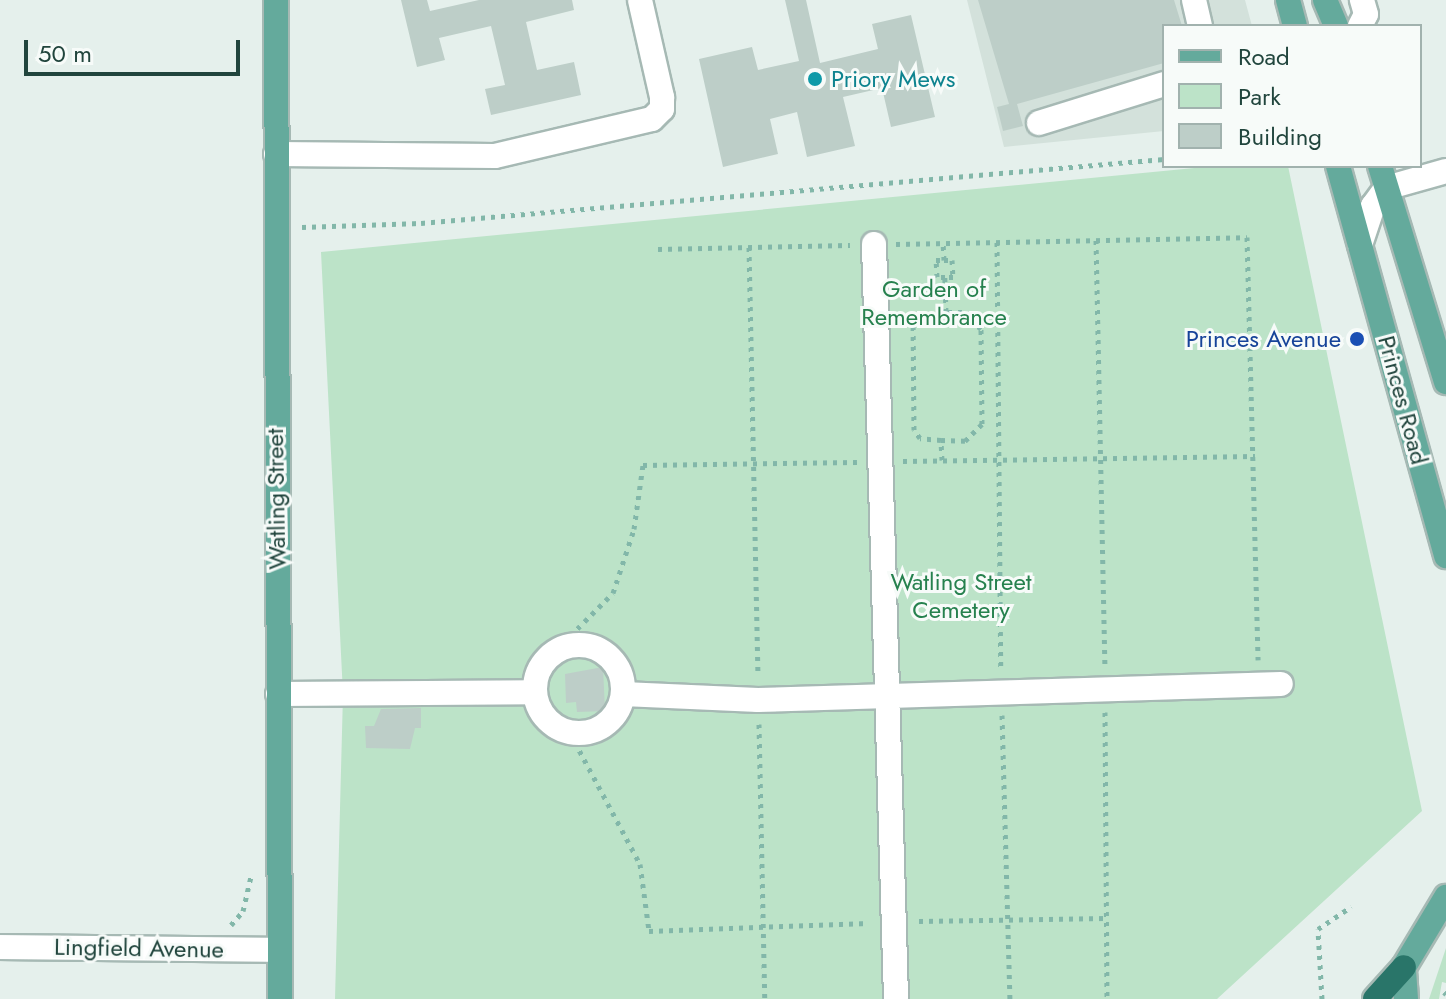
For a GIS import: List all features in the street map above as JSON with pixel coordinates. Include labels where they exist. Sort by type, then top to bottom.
[{"type":"highway","points":[[1375,999],[1404,967]]},
{"type":"main road","name":"Watling Street","points":[[276,0],[273,228],[280,999]]},
{"type":"main road","points":[[1288,0],[1294,24]]},
{"type":"main road","points":[[1325,0],[1337,24]]},
{"type":"main road","name":"Princes Road","points":[[1339,168],[1446,556]]},
{"type":"main road","name":"Princes Road","points":[[1383,177],[1446,382]]},
{"type":"main road","points":[[1406,999],[1404,967],[1446,897]]},
{"type":"street","points":[[276,154],[495,156],[652,119],[662,109],[662,97],[640,0]]},
{"type":"street","points":[[1194,0],[1200,24]]},
{"type":"street","points":[[1338,0],[1338,24]]},
{"type":"street","points":[[1361,24],[1366,14],[1362,0]]},
{"type":"street","points":[[1039,123],[1162,85]]},
{"type":"street","points":[[1360,245],[1383,177],[1446,171]]},
{"type":"street","points":[[874,244],[884,696],[896,999]]},
{"type":"street","points":[[577,645],[597,648],[614,661],[623,694],[605,725],[570,733],[550,723],[535,692],[546,659],[577,645]]},
{"type":"street","points":[[623,694],[758,700],[1270,685]]},
{"type":"street","points":[[278,694],[535,692]]},
{"type":"street","name":"Lingfield Avenue","points":[[0,947],[279,950]]},
{"type":"path","points":[[273,228],[421,223],[1162,159]]},
{"type":"path","points":[[658,249],[1247,237],[1270,685]]},
{"type":"path","points":[[1096,240],[1105,689],[1107,999]]},
{"type":"path","points":[[997,242],[1001,693],[1010,999]]},
{"type":"path","points":[[943,243],[944,260]]},
{"type":"path","points":[[749,247],[765,999]]},
{"type":"path","points":[[936,260],[944,260],[952,260],[953,277],[937,277],[936,260]]},
{"type":"path","points":[[945,277],[946,312]]},
{"type":"path","points":[[946,312],[962,312],[981,329],[982,424],[965,441],[941,440],[920,438],[914,430],[913,325],[946,312]]},
{"type":"path","points":[[941,440],[942,460]]},
{"type":"path","points":[[570,733],[640,864],[649,931],[1106,918]]},
{"type":"path","points":[[222,931],[243,911],[251,873]]},
{"type":"path","points":[[1322,999],[1318,929],[1351,907]]},
{"type":"shaded area","points":[[967,0],[1245,0],[1251,24],[1162,24],[1162,131],[1004,147]]},
{"type":"green space","name":"Watling Street Cemetery","points":[[1194,168],[1288,168],[1422,811],[1217,999],[335,999],[343,694],[321,252]]},
{"type":"green space","points":[[1446,948],[1446,983],[1442,982],[1439,999],[1429,999]]},
{"type":"building","points":[[401,0],[427,0],[430,11],[479,0],[572,0],[574,10],[526,22],[537,70],[574,62],[581,95],[491,115],[485,89],[505,85],[491,26],[439,38],[445,60],[417,67]]},
{"type":"building","name":"Priory Mews","points":[[785,0],[806,0],[820,63],[878,49],[872,24],[911,15],[935,117],[891,127],[882,88],[843,97],[855,146],[807,157],[797,112],[770,119],[778,154],[723,167],[699,59],[752,47],[758,70],[799,61]]},
{"type":"building","points":[[978,0],[1174,0],[1181,24],[1162,24],[1162,64],[1017,104],[1023,126],[1003,131],[997,107],[1009,104]]},
{"type":"building","points":[[603,667],[605,711],[577,712],[576,702],[566,703],[565,674]]},
{"type":"building","points":[[421,708],[421,728],[415,728],[410,749],[366,748],[365,726],[374,726],[381,709]]},
{"type":"place","name":"Priory Mews","points":[[815,79]]},
{"type":"place","name":"Princes Avenue","points":[[1357,339]]},
{"type":"park label","name":"Garden of Remembrance","points":[[934,303]]}]
